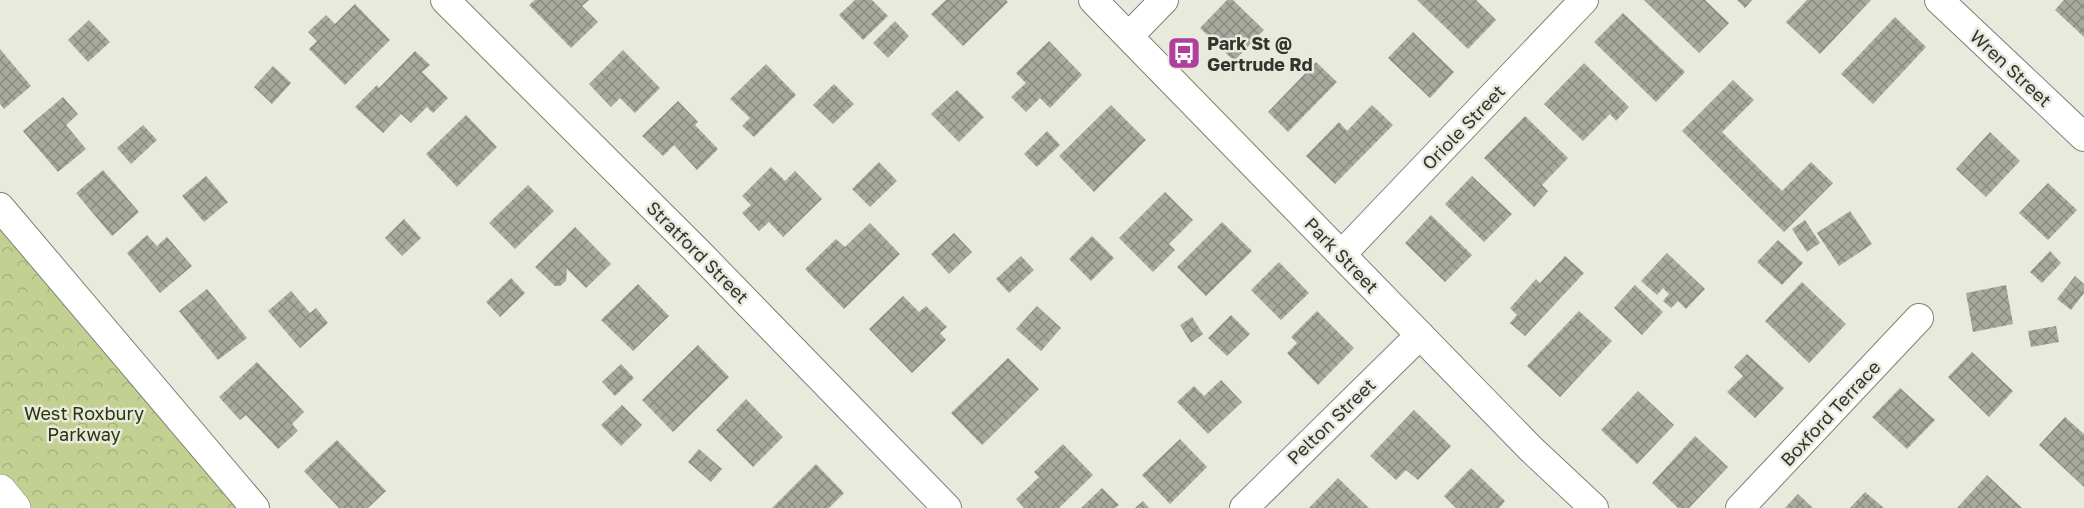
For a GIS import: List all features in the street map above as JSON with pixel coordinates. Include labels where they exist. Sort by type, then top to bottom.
[{"type":"main road","points":[[0,491],[14,508]]},
{"type":"street","name":"Stratford Street","points":[[445,0],[701,255],[947,508]]},
{"type":"street","name":"Park Street","points":[[1093,0],[1531,449],[1594,508]]},
{"type":"street","points":[[1129,36],[1164,0]]},
{"type":"street","name":"Oriole Street","points":[[1342,254],[1584,0]]},
{"type":"street","name":"Wren Street","points":[[1939,0],[2084,137]]},
{"type":"street","points":[[0,207],[255,508]]},
{"type":"street","name":"Boxford Terrace","points":[[1740,508],[1920,318]]},
{"type":"street","name":"Pelton Street","points":[[1244,508],[1420,335]]},
{"type":"green space","name":"West Roxbury Parkway","points":[[0,191],[41,236],[266,508],[0,508]]},
{"type":"building","points":[[535,0],[589,0],[582,6],[598,22],[571,48],[529,5]]},
{"type":"building","points":[[855,0],[872,0],[888,16],[863,40],[839,15]]},
{"type":"building","points":[[946,0],[1006,0],[1008,2],[963,46],[931,14]]},
{"type":"building","points":[[1227,0],[1233,0],[1264,30],[1234,61],[1200,28]]},
{"type":"building","points":[[1417,0],[1476,0],[1496,20],[1468,49]]},
{"type":"building","points":[[1644,0],[1705,0],[1729,23],[1699,53]]},
{"type":"building","points":[[1737,0],[1752,0],[1745,8]]},
{"type":"building","points":[[1807,0],[1871,0],[1820,54],[1786,22]]},
{"type":"building","points":[[2064,0],[2084,0],[2084,37],[2055,10]]},
{"type":"building","points":[[355,4],[390,40],[345,85],[309,49],[317,41],[308,32],[326,15],[335,24]]},
{"type":"building","points":[[1623,13],[1685,72],[1656,102],[1594,42]]},
{"type":"building","points":[[1895,17],[1926,47],[1873,104],[1841,74]]},
{"type":"building","points":[[89,20],[110,42],[88,62],[68,40]]},
{"type":"building","points":[[895,21],[909,36],[888,58],[873,43]]},
{"type":"building","points":[[1413,32],[1454,72],[1430,98],[1388,58]]},
{"type":"building","points":[[1049,41],[1082,75],[1050,108],[1040,98],[1026,112],[1011,97],[1026,83],[1016,73]]},
{"type":"building","points":[[0,49],[31,86],[4,109],[0,104]]},
{"type":"building","points":[[623,50],[660,88],[635,113],[620,98],[611,107],[589,84]]},
{"type":"building","points":[[415,51],[430,65],[422,72],[448,98],[433,113],[427,107],[411,123],[401,114],[383,133],[355,107],[377,85],[379,88]]},
{"type":"building","points":[[1316,62],[1337,82],[1288,132],[1268,112]]},
{"type":"building","points":[[1584,63],[1629,107],[1616,121],[1610,114],[1583,141],[1544,104]]},
{"type":"building","points":[[766,64],[796,95],[754,137],[742,126],[750,118],[730,99]]},
{"type":"building","points":[[273,66],[291,83],[272,104],[254,87]]},
{"type":"building","points":[[1733,80],[1754,100],[1722,132],[1782,191],[1811,162],[1833,183],[1784,232],[1682,131]]},
{"type":"building","points":[[834,84],[854,104],[833,124],[813,105]]},
{"type":"building","points":[[957,90],[984,117],[959,142],[931,114]]},
{"type":"building","points":[[63,97],[78,114],[66,125],[86,149],[58,172],[23,131]]},
{"type":"building","points":[[678,101],[698,122],[695,125],[718,149],[697,170],[674,145],[663,156],[642,136]]},
{"type":"building","points":[[1111,105],[1146,140],[1094,192],[1059,156]]},
{"type":"building","points":[[1372,105],[1393,125],[1335,184],[1306,156],[1339,122],[1347,131]]},
{"type":"building","points":[[466,115],[497,147],[457,187],[426,154]]},
{"type":"building","points":[[1525,116],[1568,158],[1542,185],[1548,191],[1534,207],[1484,158]]},
{"type":"building","points":[[143,125],[157,140],[131,164],[117,148]]},
{"type":"building","points":[[1047,131],[1060,145],[1037,167],[1024,154]]},
{"type":"building","points":[[1990,132],[2020,161],[1986,197],[1956,169]]},
{"type":"building","points":[[879,162],[897,181],[870,207],[852,189]]},
{"type":"building","points":[[771,167],[785,181],[795,171],[822,199],[783,237],[769,222],[759,231],[742,213],[751,205],[742,196]]},
{"type":"building","points":[[103,170],[139,212],[112,236],[76,193]]},
{"type":"building","points":[[206,176],[228,202],[204,222],[182,196]]},
{"type":"building","points":[[1472,176],[1512,214],[1484,242],[1445,204]]},
{"type":"building","points":[[2048,183],[2077,210],[2048,240],[2019,213]]},
{"type":"building","points":[[528,185],[554,211],[515,249],[489,223]]},
{"type":"building","points":[[1165,192],[1193,220],[1169,244],[1175,250],[1153,272],[1119,238]]},
{"type":"building","points":[[1850,211],[1872,244],[1839,266],[1817,233]]},
{"type":"building","points":[[1431,215],[1472,255],[1445,282],[1405,243]]},
{"type":"building","points":[[404,219],[421,238],[402,256],[385,238]]},
{"type":"building","points":[[1805,220],[1820,243],[1807,252],[1792,229]]},
{"type":"building","points":[[1222,222],[1252,251],[1206,296],[1177,267]]},
{"type":"building","points":[[870,223],[900,254],[844,309],[805,269],[836,239],[845,247]]},
{"type":"building","points":[[575,227],[611,264],[586,288],[567,269],[566,281],[560,286],[555,286],[535,267]]},
{"type":"building","points":[[954,233],[972,252],[949,274],[931,254]]},
{"type":"building","points":[[147,235],[157,246],[167,237],[192,266],[160,293],[127,253]]},
{"type":"building","points":[[1092,236],[1114,258],[1091,281],[1069,259]]},
{"type":"building","points":[[1778,240],[1803,263],[1782,285],[1757,262]]},
{"type":"building","points":[[2050,251],[2061,263],[2042,283],[2030,272]]},
{"type":"building","points":[[1667,253],[1705,289],[1686,309],[1678,301],[1671,308],[1663,301],[1669,294],[1663,288],[1657,295],[1641,281]]},
{"type":"building","points":[[1021,256],[1034,270],[1009,293],[996,279]]},
{"type":"building","points":[[1565,256],[1584,273],[1525,336],[1510,323],[1517,315],[1510,308],[1536,279],[1540,283]]},
{"type":"building","points":[[1279,262],[1309,293],[1281,320],[1251,290]]},
{"type":"building","points":[[2075,276],[2084,284],[2084,293],[2071,310],[2057,299]]},
{"type":"building","points":[[511,278],[525,293],[500,317],[486,302]]},
{"type":"building","points":[[1802,282],[1846,324],[1809,363],[1765,321]]},
{"type":"building","points":[[638,284],[669,316],[633,351],[601,320]]},
{"type":"building","points":[[1635,285],[1663,312],[1642,335],[1614,308]]},
{"type":"building","points":[[2006,285],[2013,324],[1973,332],[1966,293]]},
{"type":"building","points":[[207,289],[247,338],[218,360],[179,311]]},
{"type":"building","points":[[291,291],[310,313],[316,308],[328,323],[300,348],[268,311]]},
{"type":"building","points":[[903,296],[919,312],[926,306],[947,327],[940,333],[946,340],[912,373],[869,329]]},
{"type":"building","points":[[1037,306],[1061,328],[1041,351],[1016,329]]},
{"type":"building","points":[[1317,311],[1354,348],[1318,385],[1287,353],[1297,343],[1291,337]]},
{"type":"building","points":[[1579,311],[1612,341],[1560,397],[1527,366]]},
{"type":"building","points":[[1231,315],[1250,334],[1227,356],[1208,338]]},
{"type":"building","points":[[1192,317],[1203,334],[1191,343],[1180,325]]},
{"type":"building","points":[[2056,326],[2059,342],[2031,347],[2028,331]]},
{"type":"building","points":[[698,345],[729,377],[673,432],[642,400]]},
{"type":"building","points":[[1972,352],[2013,391],[1989,417],[1948,377]]},
{"type":"building","points":[[1747,354],[1784,388],[1755,418],[1727,392],[1743,376],[1734,367]]},
{"type":"building","points":[[1008,358],[1039,389],[982,445],[951,413]]},
{"type":"building","points":[[257,362],[304,412],[292,424],[298,431],[278,449],[246,415],[240,420],[219,397]]},
{"type":"building","points":[[621,364],[634,378],[615,396],[602,382]]},
{"type":"building","points":[[1221,380],[1242,402],[1208,434],[1177,402],[1194,386],[1204,396]]},
{"type":"building","points":[[1900,388],[1935,420],[1907,449],[1872,417]]},
{"type":"building","points":[[1638,391],[1674,425],[1637,464],[1601,430]]},
{"type":"building","points":[[746,399],[783,437],[753,467],[716,430]]},
{"type":"building","points":[[622,405],[642,425],[621,446],[601,425]]},
{"type":"building","points":[[1414,410],[1451,446],[1418,480],[1406,470],[1396,480],[1370,456]]},
{"type":"building","points":[[2065,417],[2084,434],[2084,487],[2039,445]]},
{"type":"building","points":[[1695,436],[1728,467],[1689,508],[1678,508],[1652,483]]},
{"type":"building","points":[[1180,439],[1207,467],[1170,504],[1142,475]]},
{"type":"building","points":[[337,440],[386,491],[368,508],[339,508],[304,471]]},
{"type":"building","points":[[1063,444],[1093,475],[1059,508],[1024,508],[1016,499],[1039,477],[1034,472]]},
{"type":"building","points":[[699,449],[722,469],[711,482],[688,462]]},
{"type":"building","points":[[816,464],[844,493],[829,508],[772,508]]},
{"type":"building","points":[[1471,468],[1505,501],[1499,508],[1456,508],[1444,496]]},
{"type":"building","points":[[1987,475],[2022,508],[1957,508]]},
{"type":"building","points":[[1338,478],[1369,508],[1309,508]]},
{"type":"building","points":[[1102,488],[1119,505],[1115,508],[1081,508]]},
{"type":"building","points":[[1865,492],[1884,508],[1850,508]]},
{"type":"building","points":[[1798,494],[1813,508],[1785,508]]},
{"type":"building","points":[[1143,501],[1149,508],[1135,508]]},
{"type":"place","name":"Park St @ Gertrude Rd","points":[[1184,53]]}]
